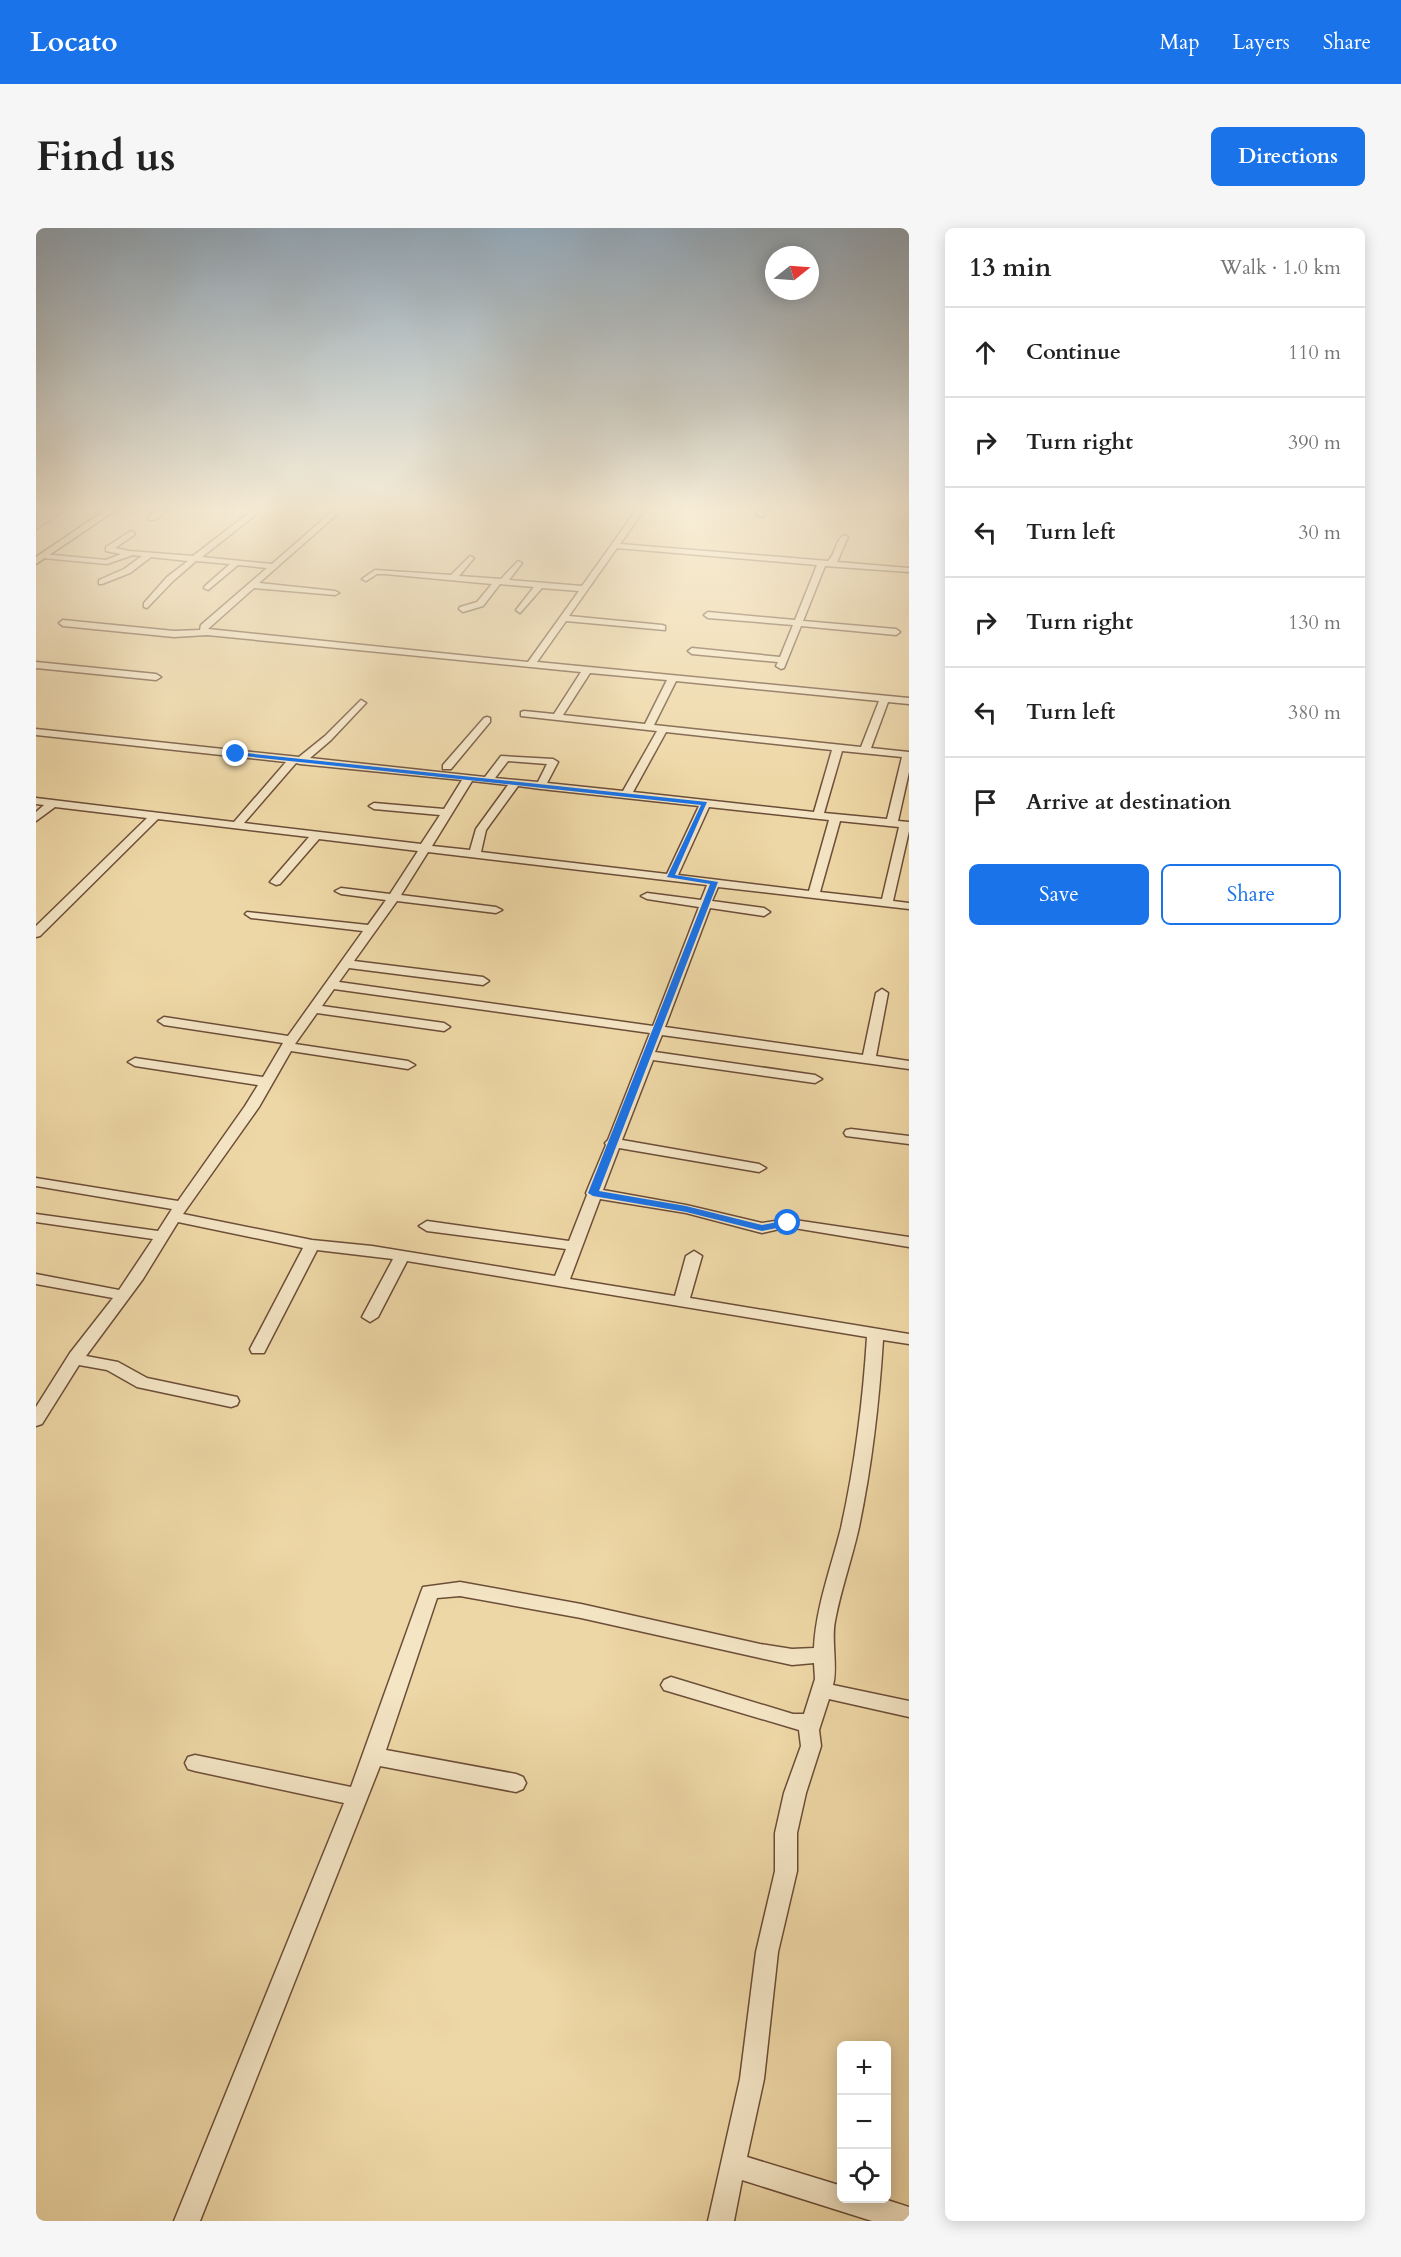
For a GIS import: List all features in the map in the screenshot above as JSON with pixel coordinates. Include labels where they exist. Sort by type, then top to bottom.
[{"type":"street","points":[[207,632],[203,629],[204,627],[232,602]]},
{"type":"street","points":[[463,609],[482,602]]},
{"type":"street","points":[[520,610],[526,602]]},
{"type":"street","points":[[531,664],[576,602]]},
{"type":"street","points":[[692,651],[782,663],[808,602]]},
{"type":"street","points":[[708,615],[896,632]]},
{"type":"street","points":[[565,618],[662,628]]},
{"type":"street","points":[[63,623],[187,634],[207,632],[909,700]]},
{"type":"street","points":[[36,665],[156,677]]},
{"type":"street","points":[[557,717],[587,670]]},
{"type":"street","points":[[648,727],[673,678]]},
{"type":"street","points":[[865,750],[885,698]]},
{"type":"street","points":[[236,826],[296,761],[310,755],[361,703]]},
{"type":"street","points":[[524,714],[908,755],[892,823]]},
{"type":"street","points":[[447,767],[487,720]]},
{"type":"street","points":[[628,790],[663,729]]},
{"type":"street","points":[[36,732],[514,784],[628,790]]},
{"type":"street","points":[[818,816],[838,748]]},
{"type":"street","points":[[310,755],[547,776],[705,804],[907,825],[887,903]]},
{"type":"street","points":[[487,781],[505,758],[553,762],[541,786]]},
{"type":"street","points":[[36,1420],[75,1359],[138,1276],[177,1212],[226,1146],[268,1082],[290,1043],[394,897],[427,848],[468,779]]},
{"type":"street","points":[[475,854],[481,829],[514,784]]},
{"type":"street","points":[[36,801],[315,837],[427,848],[909,906]]},
{"type":"street","points":[[36,818],[53,803]]},
{"type":"street","points":[[671,877],[705,804]]},
{"type":"street","points":[[374,806],[448,813]]},
{"type":"street","points":[[36,933],[155,816]]},
{"type":"street","points":[[814,894],[835,818]]},
{"type":"street","points":[[276,882],[315,837]]},
{"type":"street","points":[[561,1282],[646,1054],[714,882]]},
{"type":"street","points":[[341,891],[496,910]]},
{"type":"street","points":[[647,896],[764,912]]},
{"type":"street","points":[[36,912],[52,916]]},
{"type":"street","points":[[251,914],[372,929]]},
{"type":"street","points":[[347,964],[483,981]]},
{"type":"street","points":[[333,985],[909,1065]]},
{"type":"street","points":[[869,1060],[882,993]]},
{"type":"street","points":[[314,1009],[444,1027]]},
{"type":"street","points":[[164,1021],[408,1065]]},
{"type":"street","points":[[646,1054],[815,1079]]},
{"type":"street","points":[[135,1062],[268,1082]]},
{"type":"street","points":[[851,1132],[909,1140]]},
{"type":"street","points":[[612,1143],[759,1168]]},
{"type":"street","points":[[36,1182],[177,1212],[312,1245],[341,1246],[909,1339]]},
{"type":"street","points":[[593,1193],[686,1209],[762,1228],[788,1223],[909,1242]]},
{"type":"street","points":[[36,1218],[163,1236]]},
{"type":"street","points":[[427,1226],[576,1246]]},
{"type":"street","points":[[258,1349],[312,1245]]},
{"type":"street","points":[[370,1317],[402,1256]]},
{"type":"street","points":[[681,1301],[694,1256]]},
{"type":"street","points":[[36,1279],[123,1295]]},
{"type":"street","points":[[721,2221],[752,2079],[767,1952],[786,1871],[786,1833],[795,1793],[811,1746],[809,1731],[825,1679],[823,1655],[825,1622],[850,1527],[871,1403],[875,1333]]},
{"type":"street","points":[[75,1359],[112,1366],[142,1383],[231,1401]]},
{"type":"street","points":[[187,2221],[372,1760],[430,1592],[459,1588],[581,1611],[792,1657],[823,1655]]},
{"type":"street","points":[[671,1685],[794,1722],[812,1722]]},
{"type":"street","points":[[821,1690],[909,1709]]},
{"type":"street","points":[[372,1760],[381,1757],[516,1783]]},
{"type":"street","points":[[195,1763],[356,1797]]},
{"type":"street","points":[[733,2165],[909,2220]]},
{"type":"route","points":[[236,754],[705,804],[671,877],[714,882],[593,1193],[686,1209],[762,1228],[788,1223]]}]
